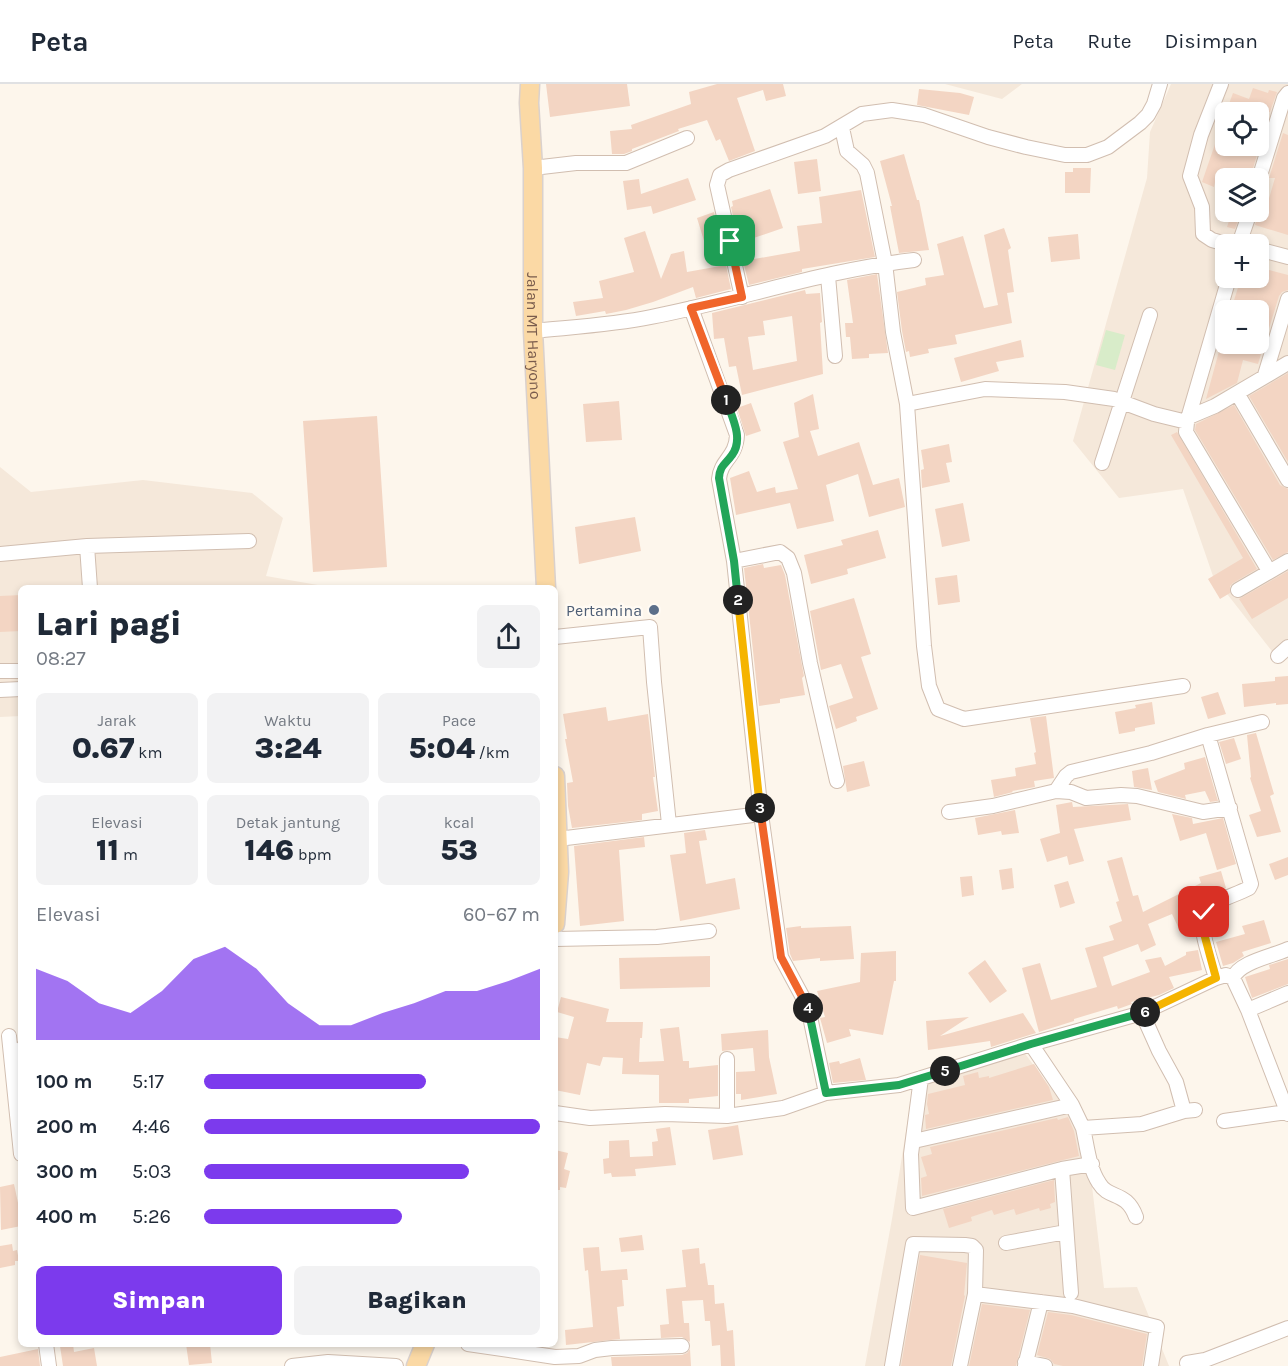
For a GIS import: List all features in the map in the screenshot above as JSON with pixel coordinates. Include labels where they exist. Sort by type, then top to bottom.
[{"type":"main road","name":"Jalan MT Haryono","points":[[530,84],[533,168],[533,331],[546,585]]},
{"type":"main road","points":[[558,839],[558,885]]},
{"type":"main road","points":[[416,1366],[424,1347]]},
{"type":"street","points":[[742,297],[717,180],[720,175],[729,170],[825,136],[842,128],[862,114],[892,110],[924,115],[988,137],[1026,147],[1065,155],[1087,155],[1107,147],[1140,123],[1154,104],[1160,84]]},
{"type":"street","points":[[1215,240],[1203,234],[1202,207],[1190,178],[1201,135],[1221,84]]},
{"type":"street","points":[[1262,168],[1284,98],[1288,93]]},
{"type":"street","points":[[842,128],[847,151],[863,165],[867,173],[885,263],[893,332],[907,404],[924,646],[929,686],[938,709],[964,719],[1183,686]]},
{"type":"street","points":[[533,168],[576,163],[626,164],[687,138]]},
{"type":"street","points":[[1269,252],[1288,257]]},
{"type":"street","points":[[533,331],[616,324],[885,263],[914,260]]},
{"type":"street","points":[[828,276],[835,356]]},
{"type":"street","points":[[1226,288],[1185,432],[1269,572]]},
{"type":"street","points":[[1265,375],[1288,299]]},
{"type":"street","points":[[691,308],[737,435],[737,446],[720,468],[719,478],[734,561],[761,814],[781,957],[808,1007],[826,1093]]},
{"type":"street","points":[[1102,463],[1150,315]]},
{"type":"street","points":[[907,404],[996,389],[1065,392],[1113,399],[1154,414],[1188,420],[1288,363]]},
{"type":"street","points":[[1237,393],[1288,480]]},
{"type":"street","points":[[0,554],[87,546],[249,541]]},
{"type":"street","points":[[87,546],[90,585]]},
{"type":"street","points":[[734,561],[780,552],[788,558],[794,573],[810,663],[837,781]]},
{"type":"street","points":[[1238,590],[1288,561]]},
{"type":"street","points":[[558,637],[650,627],[669,824]]},
{"type":"street","points":[[0,671],[18,671]]},
{"type":"street","points":[[0,690],[18,689]]},
{"type":"street","points":[[1056,790],[1071,772],[1151,753],[1208,735],[1262,722]]},
{"type":"street","points":[[1208,735],[1251,884],[1249,888],[1208,908],[1203,915],[1202,926],[1216,978]]},
{"type":"street","points":[[949,812],[993,807],[1056,790],[1071,792],[1086,798],[1137,796],[1203,812],[1230,808]]},
{"type":"street","points":[[558,839],[761,814]]},
{"type":"street","points":[[558,939],[657,937],[709,931]]},
{"type":"street","points":[[1233,978],[1235,972],[1243,966],[1288,949]]},
{"type":"street","points":[[558,1113],[590,1118],[665,1114],[728,1116],[783,1108],[826,1093],[899,1085],[1031,1044],[1143,1013],[1226,975],[1233,978],[1248,1010],[1288,1113],[1224,1121]]},
{"type":"street","points":[[1248,1010],[1288,993]]},
{"type":"street","points":[[1083,1128],[1142,1124],[1189,1111],[1159,1052],[1143,1013]]},
{"type":"street","points":[[10,1035],[18,1122]]},
{"type":"street","points":[[1031,1044],[1072,1105],[1083,1128],[1099,1184],[1106,1191],[1128,1201],[1136,1217]]},
{"type":"street","points":[[727,1059],[728,1116]]},
{"type":"street","points":[[921,1078],[910,1169],[913,1208],[1062,1169],[1092,1164]]},
{"type":"street","points":[[914,1141],[1072,1105]]},
{"type":"street","points":[[1062,1169],[1071,1293]]},
{"type":"street","points":[[1006,1243],[1066,1232]]},
{"type":"street","points":[[892,1366],[913,1244],[972,1246],[976,1250],[975,1294],[960,1366]]},
{"type":"street","points":[[975,1294],[1073,1306],[1157,1327],[1151,1366]]},
{"type":"street","points":[[1041,1302],[1025,1364],[1045,1366]]},
{"type":"street","points":[[1187,1363],[1205,1360],[1288,1328]]},
{"type":"street","points":[[488,1347],[555,1357],[579,1356],[595,1350],[633,1346],[682,1346]]},
{"type":"street","points":[[46,1347],[49,1366]]},
{"type":"street","points":[[594,1366],[595,1350]]},
{"type":"street","points":[[292,1366],[328,1362],[396,1366]]},
{"type":"shaded area","points":[[945,84],[1022,84],[1002,99]]},
{"type":"shaded area","points":[[1171,84],[1288,84],[1288,654],[1278,659],[1213,576],[1183,489],[1119,498],[1073,441],[1147,178],[1150,132]]},
{"type":"shaded area","points":[[0,467],[31,492],[143,480],[252,493],[283,518],[266,576],[318,585],[18,585],[18,716],[0,717]]},
{"type":"shaded area","points":[[1023,1051],[1070,1114],[1090,1169],[1104,1288],[1137,1287],[1169,1366],[865,1366],[913,1087]]},
{"type":"green space","points":[[1106,330],[1125,335],[1115,370],[1096,365]]},
{"type":"building","points":[[546,84],[627,84],[630,106],[550,117]]},
{"type":"building","points":[[717,84],[783,84],[786,96],[766,101],[763,90],[737,98],[755,151],[729,161],[720,139],[716,141],[707,120],[678,129],[679,131],[624,154],[612,154],[610,131],[632,129],[631,125],[691,104],[689,92]]},
{"type":"building","points":[[1253,88],[1268,93],[1269,90],[1277,92],[1270,112],[1269,102],[1230,102],[1233,93],[1249,99]]},
{"type":"building","points":[[919,89],[960,93],[974,97],[969,115],[917,105]]},
{"type":"building","points":[[1283,133],[1288,135],[1288,235],[1255,225],[1256,222],[1269,222],[1269,198],[1275,178],[1269,178]]},
{"type":"building","points":[[1215,144],[1215,156],[1257,156],[1253,168],[1215,168],[1214,187],[1202,182]]},
{"type":"building","points":[[904,154],[917,200],[919,200],[929,250],[899,253],[890,206],[892,206],[880,161]]},
{"type":"building","points":[[817,159],[821,191],[798,194],[794,162]]},
{"type":"building","points":[[1073,168],[1091,168],[1090,193],[1065,193],[1065,172],[1073,172]]},
{"type":"building","points":[[688,178],[696,200],[653,214],[651,206],[627,210],[623,181],[639,179],[641,194]]},
{"type":"building","points":[[770,189],[783,228],[739,243],[731,207],[733,206],[732,201]]},
{"type":"building","points":[[861,190],[875,257],[802,269],[802,272],[749,285],[743,261],[800,251],[797,226],[822,223],[819,197]]},
{"type":"building","points":[[714,212],[722,249],[708,254],[697,218]]},
{"type":"building","points":[[1229,222],[1237,222],[1235,229],[1227,227]]},
{"type":"building","points":[[1004,228],[1011,248],[1008,250],[1014,292],[1007,293],[1012,323],[955,335],[957,344],[928,349],[929,353],[910,357],[909,351],[906,352],[897,292],[926,285],[925,278],[944,275],[937,244],[963,236],[984,308],[998,305],[984,235]]},
{"type":"building","points":[[645,231],[661,279],[671,254],[684,251],[687,272],[726,265],[731,289],[696,298],[693,287],[626,310],[576,316],[573,302],[603,298],[599,281],[634,272],[624,238]]},
{"type":"building","points":[[1078,234],[1080,259],[1051,262],[1048,237]]},
{"type":"building","points":[[1269,270],[1288,275],[1288,290],[1279,296],[1269,328],[1269,300],[1234,300],[1238,288],[1269,288]]},
{"type":"building","points":[[877,274],[888,353],[869,354],[869,358],[852,359],[850,337],[846,337],[845,323],[853,323],[847,280]]},
{"type":"building","points":[[805,290],[806,294],[820,293],[823,374],[742,395],[736,366],[729,367],[724,338],[714,339],[712,313]],"holes":[[[792,316],[797,361],[753,370],[748,337],[765,335],[763,321]]]},
{"type":"building","points":[[1021,340],[1024,357],[996,362],[999,371],[961,382],[954,358]]},
{"type":"building","points":[[1218,354],[1261,354],[1258,364],[1243,360],[1237,383],[1206,399]]},
{"type":"building","points":[[1288,373],[1288,462],[1249,396]]},
{"type":"building","points":[[813,394],[819,429],[810,431],[818,456],[859,442],[873,485],[899,478],[905,507],[869,517],[858,474],[826,485],[834,521],[797,529],[790,503],[736,515],[730,478],[749,471],[757,492],[775,487],[776,493],[798,489],[783,442],[799,437],[794,403]]},
{"type":"building","points":[[619,401],[622,440],[586,442],[583,404]]},
{"type":"building","points":[[751,403],[761,431],[746,436],[737,408]]},
{"type":"building","points":[[1234,405],[1280,485],[1288,489],[1288,552],[1273,560],[1195,430],[1196,424]]},
{"type":"building","points":[[377,416],[387,567],[313,572],[303,421]]},
{"type":"building","points":[[1177,432],[1257,569],[1233,583],[1230,586],[1230,593],[1220,599],[1208,579],[1243,558],[1171,435]]},
{"type":"building","points":[[949,444],[952,462],[946,463],[950,482],[922,488],[921,470],[924,469],[921,450]]},
{"type":"building","points":[[963,503],[970,541],[942,547],[935,509]]},
{"type":"building","points":[[635,517],[641,551],[579,564],[575,527]]},
{"type":"building","points":[[878,530],[886,558],[847,569],[848,574],[811,584],[804,555],[843,545],[841,540]]},
{"type":"building","points":[[763,564],[764,568],[781,565],[785,575],[804,676],[802,678],[805,695],[780,699],[780,703],[759,706],[744,568]]},
{"type":"building","points":[[1288,571],[1288,598],[1252,619],[1239,599]]},
{"type":"building","points":[[957,575],[960,602],[938,605],[935,578]]},
{"type":"building","points":[[18,595],[18,631],[0,632],[0,596]]},
{"type":"building","points":[[854,598],[871,654],[861,657],[878,709],[856,717],[857,721],[836,729],[829,706],[853,698],[841,664],[821,670],[810,611]]},
{"type":"building","points":[[1288,676],[1288,704],[1276,705],[1276,703],[1244,707],[1242,684],[1275,681],[1275,677]]},
{"type":"building","points":[[1218,692],[1226,714],[1208,719],[1201,697]]},
{"type":"building","points":[[1152,702],[1155,724],[1119,734],[1115,712]]},
{"type":"building","points":[[606,707],[608,721],[648,714],[658,811],[642,814],[642,820],[572,828],[567,783],[573,782],[563,714]]},
{"type":"building","points":[[1046,716],[1054,778],[1034,781],[1035,787],[994,797],[991,780],[1016,776],[1015,768],[1036,764],[1030,718]]},
{"type":"building","points":[[1256,733],[1274,794],[1270,796],[1281,832],[1257,837],[1249,815],[1261,811],[1250,778],[1247,735]]},
{"type":"building","points":[[1234,738],[1241,759],[1226,764],[1219,742]]},
{"type":"building","points":[[1205,757],[1218,801],[1210,802],[1205,791],[1185,795],[1186,799],[1158,792],[1154,781],[1185,769],[1184,763]]},
{"type":"building","points":[[864,761],[870,786],[847,792],[843,766]]},
{"type":"building","points":[[1148,768],[1152,790],[1134,787],[1132,771]]},
{"type":"building","points":[[1072,802],[1073,807],[1128,804],[1131,820],[1074,829],[1084,861],[1069,865],[1067,856],[1047,862],[1040,839],[1060,833],[1056,805]]},
{"type":"building","points":[[1015,810],[1019,833],[1002,835],[1001,831],[978,835],[975,818]]},
{"type":"building","points":[[1172,814],[1192,818],[1193,824],[1223,818],[1236,864],[1217,870],[1206,833],[1180,841]]},
{"type":"building","points":[[705,830],[707,840],[699,841],[706,884],[735,878],[740,909],[680,921],[670,855],[686,853],[684,833]]},
{"type":"building","points":[[644,837],[645,847],[619,850],[624,921],[580,926],[574,846]]},
{"type":"building","points":[[1122,857],[1133,896],[1138,895],[1143,912],[1201,883],[1199,877],[1221,871],[1226,888],[1204,899],[1189,902],[1190,905],[1186,906],[1194,927],[1181,933],[1172,914],[1148,924],[1156,945],[1141,952],[1138,944],[1103,957],[1112,986],[1150,972],[1145,960],[1161,957],[1165,966],[1186,955],[1186,952],[1198,950],[1202,970],[1169,977],[1174,988],[1159,995],[1131,1002],[1132,1004],[1118,1009],[1117,1006],[1074,1019],[1074,1021],[1039,1032],[1022,968],[1040,963],[1051,1000],[1097,987],[1085,948],[1114,940],[1109,926],[1122,921],[1116,902],[1119,901],[1107,861]]},
{"type":"building","points":[[1288,857],[1288,875],[1275,880],[1269,864]]},
{"type":"building","points":[[1012,868],[1014,888],[1002,890],[999,870]]},
{"type":"building","points":[[972,876],[974,895],[962,897],[960,877]]},
{"type":"building","points":[[1068,881],[1075,903],[1060,908],[1054,885]]},
{"type":"building","points":[[1264,920],[1271,943],[1242,952],[1244,956],[1223,966],[1216,942],[1245,934],[1242,926]]},
{"type":"building","points":[[801,926],[801,928],[851,926],[854,959],[820,961],[820,958],[793,961],[786,928]]},
{"type":"building","points":[[896,951],[896,981],[894,981],[883,1035],[849,1029],[851,1036],[827,1043],[820,1018],[825,1017],[817,991],[860,982],[861,953]]},
{"type":"building","points":[[710,956],[710,987],[620,989],[619,958]]},
{"type":"building","points":[[1288,959],[1288,984],[1252,998],[1245,977],[1270,969],[1269,965]]},
{"type":"building","points":[[985,960],[1007,991],[990,1003],[968,973]]},
{"type":"building","points":[[561,997],[609,1009],[606,1022],[643,1022],[639,1062],[664,1061],[660,1029],[679,1027],[683,1061],[689,1061],[689,1068],[718,1065],[718,1096],[689,1099],[689,1103],[659,1103],[659,1075],[622,1074],[623,1058],[603,1057],[600,1066],[587,1063],[580,1095],[558,1091],[558,1037],[568,1039],[574,1017],[558,1012]]},
{"type":"building","points":[[1023,1013],[1036,1033],[991,1047],[990,1041],[928,1050],[926,1021],[969,1017],[940,1036]]},
{"type":"building","points":[[768,1030],[769,1057],[777,1094],[741,1100],[741,1094],[736,1094],[736,1072],[755,1071],[753,1048],[722,1051],[721,1034]]},
{"type":"building","points":[[860,1058],[866,1080],[833,1083],[829,1063],[839,1061],[840,1064]]},
{"type":"building","points":[[1034,1064],[1049,1087],[1053,1100],[926,1129],[925,1115],[929,1114],[928,1094],[965,1085],[963,1076],[978,1072],[979,1078],[989,1076],[989,1078]]},
{"type":"building","points":[[1068,1117],[1074,1131],[1079,1156],[922,1196],[921,1178],[927,1176],[921,1157],[932,1154],[930,1147]]},
{"type":"building","points":[[738,1125],[743,1155],[713,1160],[708,1130]]},
{"type":"building","points":[[670,1127],[676,1165],[635,1169],[636,1176],[612,1177],[611,1173],[604,1174],[603,1159],[609,1158],[609,1141],[629,1140],[630,1157],[653,1156],[652,1142],[658,1141],[656,1129]]},
{"type":"building","points":[[558,1151],[568,1153],[564,1169],[570,1171],[566,1188],[560,1187],[558,1190]]},
{"type":"building","points":[[1054,1180],[1055,1202],[1050,1204],[1051,1208],[1040,1211],[1039,1208],[1016,1215],[1014,1209],[994,1215],[992,1210],[971,1217],[972,1221],[949,1228],[943,1209]]},
{"type":"building","points":[[14,1184],[18,1203],[18,1227],[1,1230],[0,1187]]},
{"type":"building","points":[[642,1235],[644,1250],[621,1252],[619,1238]]},
{"type":"building","points":[[12,1244],[13,1251],[17,1250],[18,1261],[15,1261],[15,1265],[0,1268],[0,1246]]},
{"type":"building","points":[[599,1247],[601,1271],[627,1269],[628,1280],[622,1280],[624,1306],[617,1307],[620,1339],[566,1345],[565,1330],[593,1327],[588,1270],[585,1271],[583,1248]]},
{"type":"building","points":[[699,1248],[700,1264],[705,1263],[708,1285],[714,1285],[715,1304],[724,1303],[727,1331],[733,1330],[735,1366],[721,1366],[720,1345],[712,1346],[710,1321],[705,1321],[703,1300],[682,1301],[684,1323],[689,1323],[690,1342],[682,1337],[661,1338],[660,1325],[669,1324],[666,1289],[686,1287],[682,1250]]},
{"type":"building","points":[[920,1255],[967,1263],[965,1296],[951,1366],[901,1366]]},
{"type":"building","points":[[982,1304],[1030,1310],[1016,1366],[969,1366]]},
{"type":"building","points":[[1048,1312],[1071,1315],[1147,1334],[1142,1366],[1063,1366],[1037,1355]]},
{"type":"building","points":[[60,1347],[73,1347],[74,1352],[94,1348],[97,1366],[63,1366]]},
{"type":"building","points":[[186,1347],[210,1347],[212,1363],[189,1365]]},
{"type":"building","points":[[38,1349],[40,1366],[0,1366],[0,1357]]},
{"type":"building","points":[[690,1349],[691,1366],[612,1366],[611,1357],[682,1355]]},
{"type":"place","name":"Pertamina","points":[[654,610]]},
{"type":"route","points":[[730,241],[742,297],[691,308],[737,435],[737,446],[720,468],[719,478],[734,561],[761,814],[781,957],[808,1007],[826,1093],[899,1085],[1031,1044],[1143,1013],[1216,978],[1202,926],[1204,912]]}]
